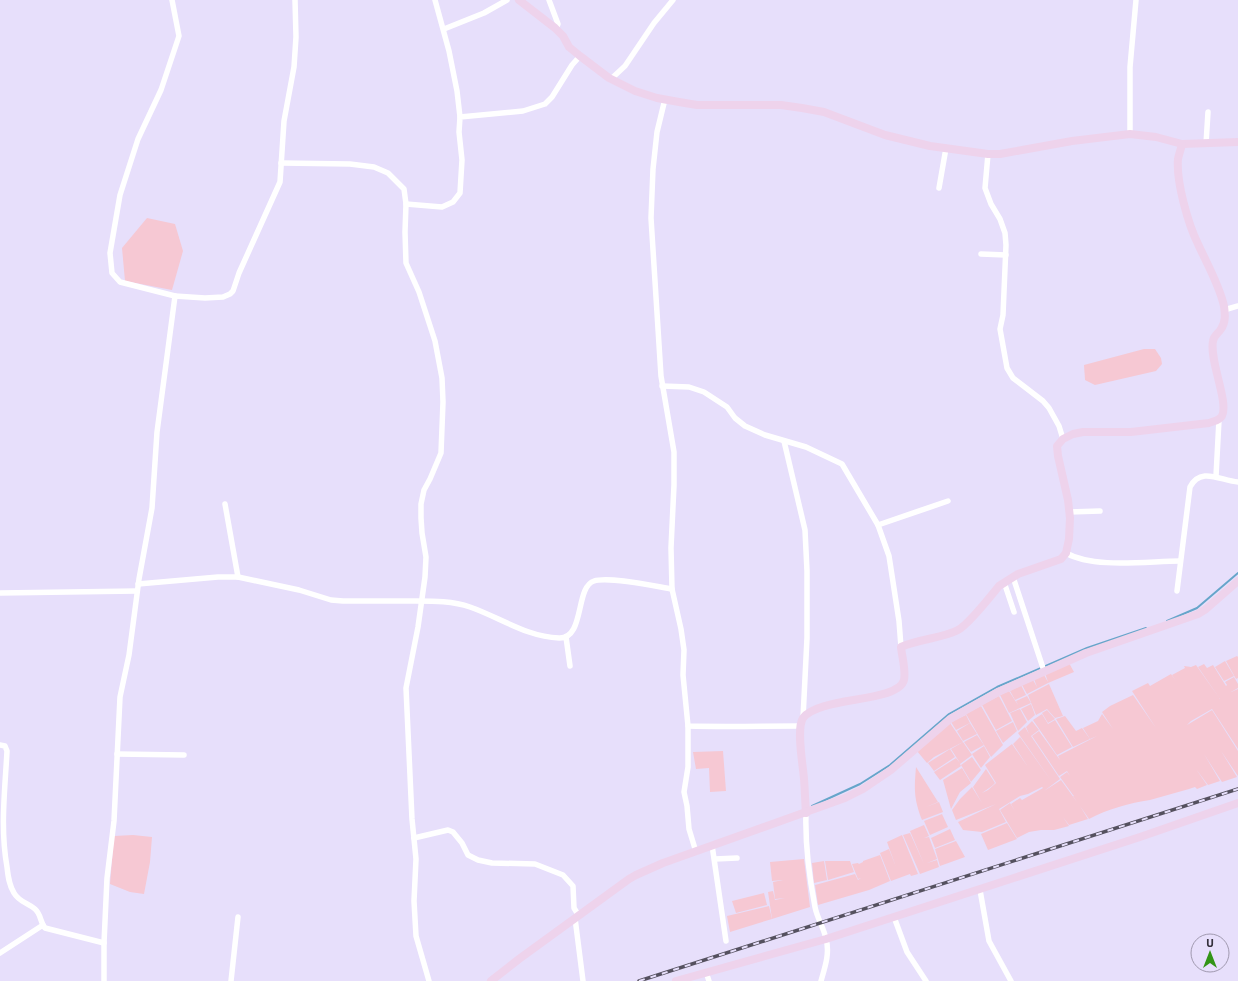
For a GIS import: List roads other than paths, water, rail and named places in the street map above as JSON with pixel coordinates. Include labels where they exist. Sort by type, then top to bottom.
[{"type":"street","points":[[172,0],[179,36],[161,90],[138,139],[120,194],[110,253],[112,274],[120,282],[175,296],[205,298],[223,297],[233,291],[280,182],[284,121],[294,67],[296,37],[295,0]]},
{"type":"street","points":[[406,204],[442,207],[453,202],[460,193],[462,160],[457,90],[444,30],[435,0]]},
{"type":"street","points":[[444,30],[484,13],[507,0]]},
{"type":"street","points":[[519,0],[556,29],[563,36],[569,47],[611,79],[635,91],[665,99],[697,105],[781,105],[802,108],[824,112],[885,135],[930,146],[988,154],[1000,154],[1072,141],[1130,134],[1156,137],[1182,144],[1238,142]]},
{"type":"street","points":[[549,0],[558,24],[556,29]]},
{"type":"street","points":[[611,79],[625,66],[654,23],[673,0]]},
{"type":"street","points":[[1130,134],[1130,67],[1136,0]]},
{"type":"street","points":[[460,117],[523,111],[545,104],[552,97],[572,65],[580,56]]},
{"type":"street","points":[[665,99],[657,132],[653,169],[651,218],[662,386],[674,452],[671,548],[672,589],[684,650],[683,675],[688,726],[688,766],[684,792],[695,849]]},
{"type":"street","points":[[1206,144],[1208,112]]},
{"type":"street","points":[[1182,144],[1178,160],[1178,168],[1180,186],[1188,220],[1192,232],[1220,292],[1224,310],[1225,320],[1221,330],[1215,334],[1213,341],[1214,362],[1223,410],[1222,416],[1219,420],[1216,476]]},
{"type":"street","points":[[938,188],[946,148]]},
{"type":"street","points":[[988,154],[986,188],[991,204],[1000,219],[1005,233],[1006,255],[1003,310],[1000,329],[1007,368],[1013,378],[1043,401],[1049,408],[1059,426],[1063,439]]},
{"type":"street","points":[[281,163],[350,164],[374,167],[388,174],[404,189],[406,204],[406,263],[419,292],[435,341],[442,378],[443,402],[441,453],[424,490],[421,504],[420,518],[426,557],[425,577],[418,627],[406,688],[416,859],[414,901],[416,936],[429,981]]},
{"type":"street","points":[[981,254],[1006,255]]},
{"type":"street","points":[[104,981],[104,943],[108,878],[114,821],[120,697],[129,655],[138,584],[152,508],[157,432],[175,296]]},
{"type":"street","points":[[1224,310],[1238,306]]},
{"type":"street","points":[[662,386],[689,387],[704,392],[727,406],[735,418],[744,426],[765,435],[806,447],[842,464],[878,525],[889,556],[899,621],[904,679],[902,684],[893,690],[873,696],[826,705],[815,709],[802,722],[757,726],[688,726]]},
{"type":"street","points":[[901,647],[910,643],[958,630],[1004,582],[1018,574],[1062,559],[1066,553],[1069,539],[1068,500],[1058,456],[1058,446],[1063,439],[1073,434],[1083,432],[1131,432],[1209,423],[1219,420]]},
{"type":"street","points":[[784,441],[805,530],[807,570],[807,638],[800,746],[804,780],[806,837],[811,885],[815,909],[828,949],[827,960],[821,981]]},
{"type":"street","points":[[1176,591],[1190,487],[1198,479],[1207,476],[1216,476],[1229,482],[1238,482]]},
{"type":"street","points":[[878,525],[948,501]]},
{"type":"street","points":[[225,504],[238,577]]},
{"type":"street","points":[[1069,512],[1100,510]]},
{"type":"street","points":[[1066,553],[1073,557],[1087,561],[1180,561]]},
{"type":"street","points":[[138,584],[218,577],[238,577],[337,600],[439,601],[469,607],[532,633],[559,638],[566,637],[571,634],[585,589],[591,582],[606,580],[672,589]]},
{"type":"street","points":[[1013,577],[1043,669]]},
{"type":"street","points":[[491,981],[577,914],[628,879],[695,849],[712,845],[845,798],[863,789],[891,770],[950,719],[998,692],[1043,669],[1198,614],[1206,609],[1238,581]]},
{"type":"street","points":[[1004,582],[1014,612]]},
{"type":"street","points":[[0,593],[137,591]]},
{"type":"street","points":[[566,637],[570,666]]},
{"type":"street","points":[[0,745],[5,746],[7,751],[4,792],[4,854],[10,884],[14,893],[20,900],[36,910],[42,925],[45,928],[104,943]]},
{"type":"street","points":[[117,754],[184,755]]},
{"type":"street","points":[[676,981],[826,939],[980,890],[1238,803]]},
{"type":"street","points":[[414,838],[448,830],[453,832],[462,843],[468,855],[478,860],[492,863],[535,864],[563,875],[573,886],[583,981]]},
{"type":"street","points":[[712,845],[726,941]]},
{"type":"street","points":[[715,859],[737,858]]},
{"type":"street","points":[[980,890],[989,941],[1011,981]]},
{"type":"street","points":[[231,981],[238,917]]},
{"type":"street","points":[[894,917],[907,952],[926,981]]},
{"type":"street","points":[[0,952],[42,925]]},
{"type":"street","points":[[706,972],[709,981]]},
{"type":"waterway","points":[[1167,621],[1197,608],[1238,573]]},
{"type":"waterway","points":[[812,806],[860,784],[890,765],[949,714],[997,687],[1087,648],[1146,628]]},
{"type":"railway","points":[[639,981],[1238,789]]}]
